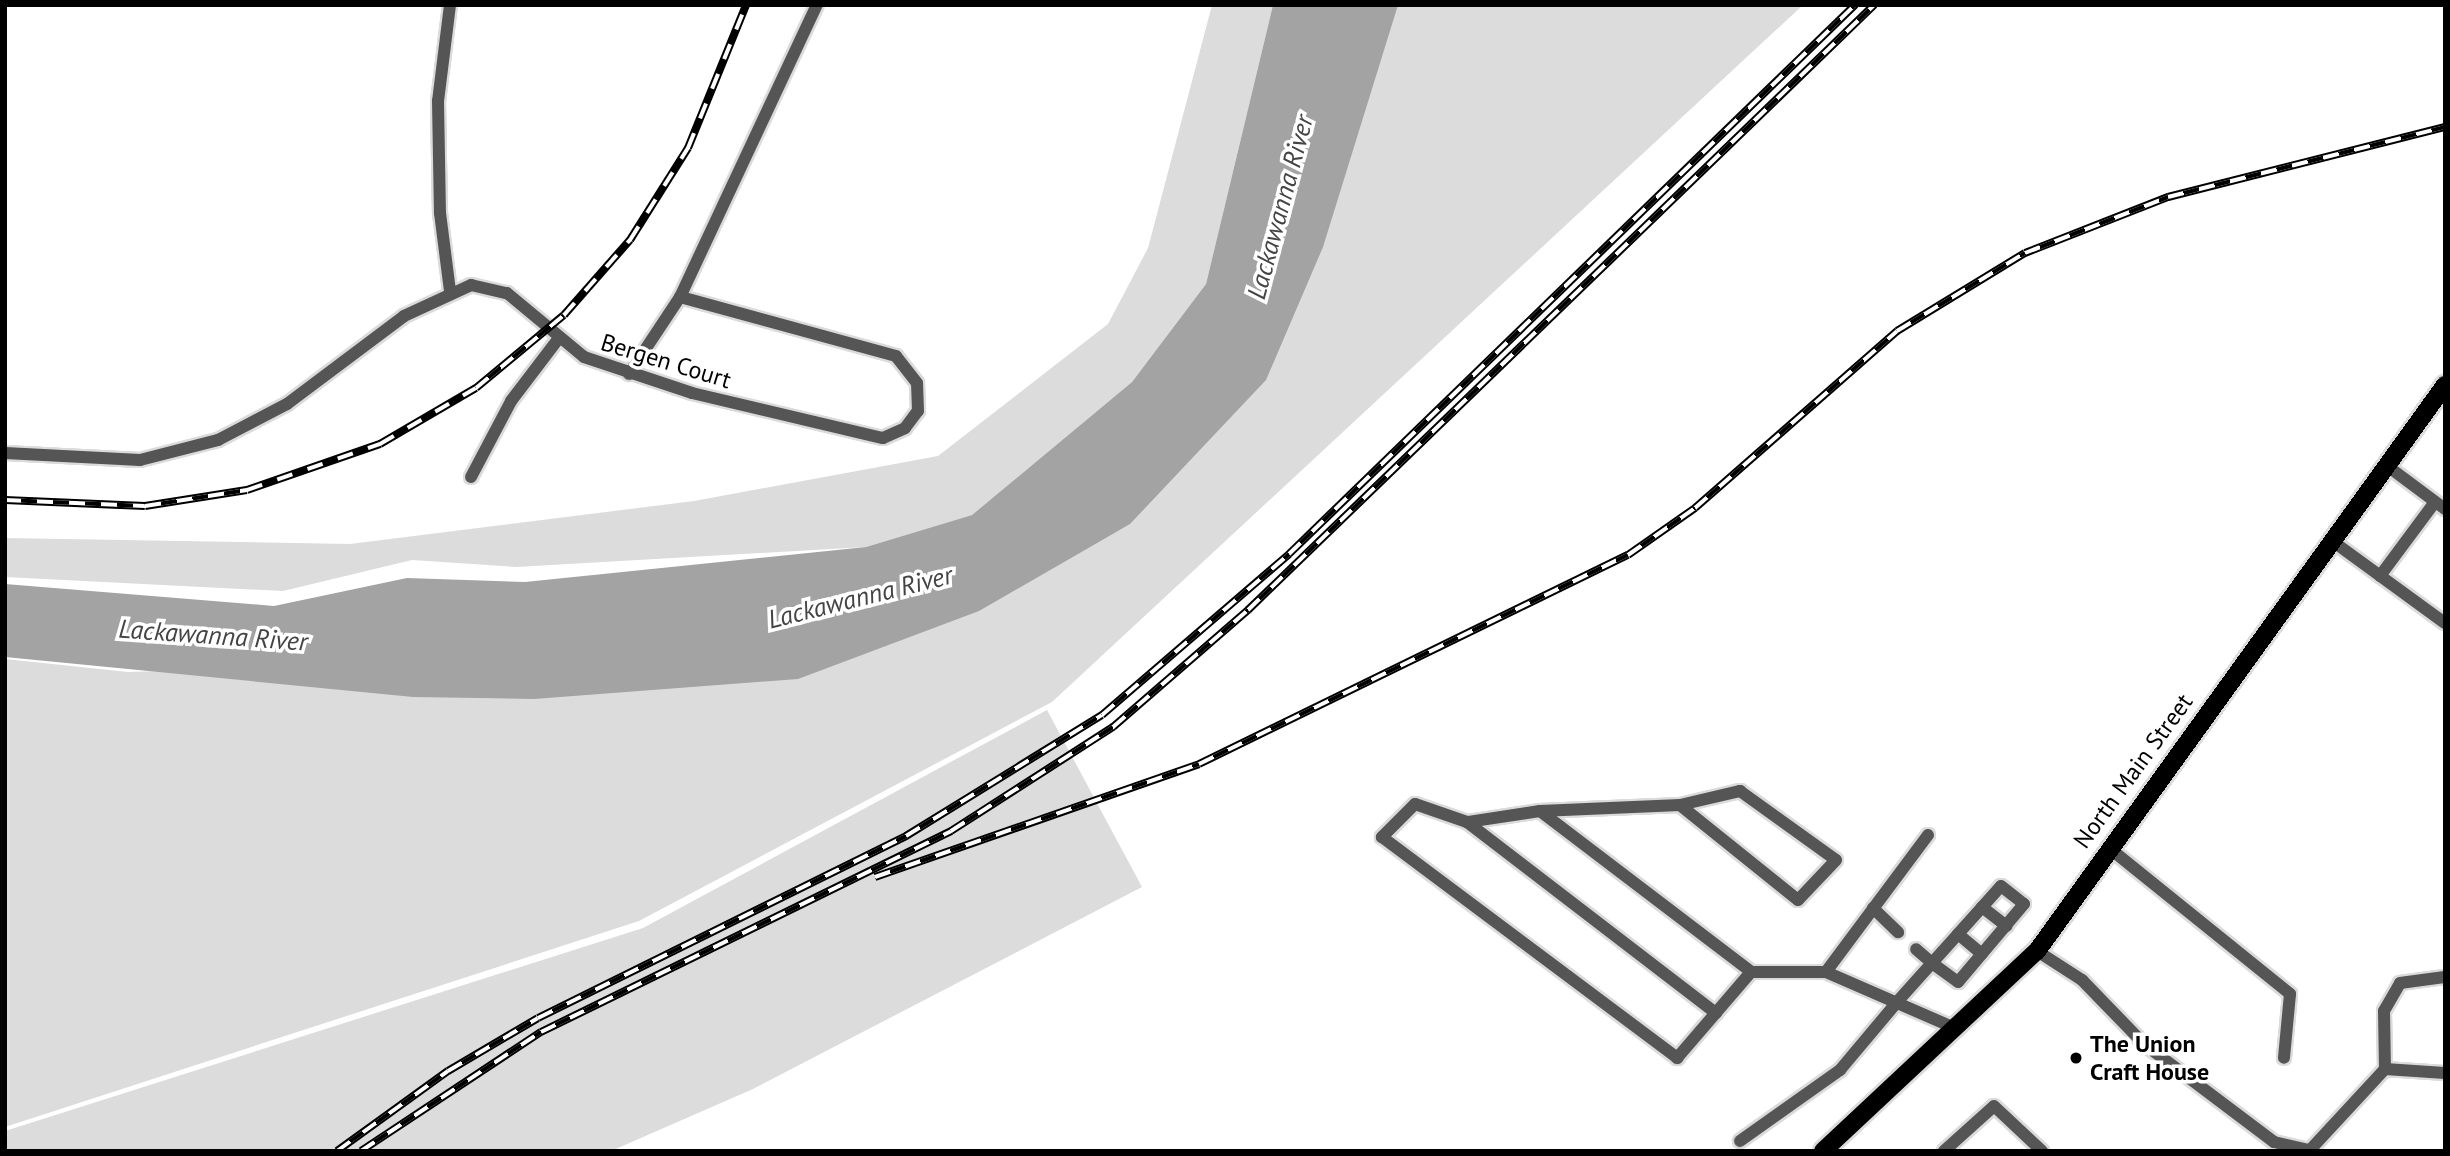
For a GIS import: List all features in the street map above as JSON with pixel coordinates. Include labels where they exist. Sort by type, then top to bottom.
[{"type":"main road","name":"North Main Street","points":[[1823,1151],[2037,951],[2108,847],[2445,385]]},
{"type":"lane","points":[[450,5],[438,101],[440,213],[450,290]]},
{"type":"lane","points":[[629,374],[680,297],[817,5]]},
{"type":"lane","name":"Bergen Court","points":[[5,453],[141,460],[218,440],[287,404],[404,316],[450,290],[484,285],[507,293],[583,357],[629,374],[883,438],[905,428],[918,411],[918,383],[896,355],[680,297]]},
{"type":"lane","points":[[471,477],[511,401],[559,338]]},
{"type":"lane","points":[[2380,576],[2440,506],[2386,465]]},
{"type":"lane","points":[[2331,540],[2444,620]]},
{"type":"lane","points":[[1467,822],[1540,811],[1680,805],[1740,791],[1836,860],[1798,901],[1680,805]]},
{"type":"lane","points":[[1716,1013],[1467,822],[1415,804],[1382,837],[1677,1058],[1716,1013],[1751,972]]},
{"type":"lane","points":[[1540,811],[1751,972],[1826,972],[1955,1028]]},
{"type":"lane","points":[[1826,972],[1928,835]]},
{"type":"lane","points":[[2108,847],[2290,994],[2284,1058]]},
{"type":"lane","points":[[1740,1141],[1840,1070],[1897,1002],[1932,963],[1958,933],[2001,886],[2024,904],[1958,982],[1932,963],[1916,949]]},
{"type":"lane","points":[[1982,907],[2006,926]]},
{"type":"lane","points":[[1873,908],[1898,932]]},
{"type":"lane","points":[[1958,933],[1982,954]]},
{"type":"lane","points":[[2037,951],[2082,980],[2144,1044],[2274,1142],[2310,1150],[2385,1069],[2384,1011],[2400,983],[2445,977]]},
{"type":"lane","points":[[2385,1069],[2445,1073]]},
{"type":"lane","points":[[1944,1151],[1994,1106],[2035,1149]]},
{"type":"shaded area","points":[[1212,5],[1273,5],[1206,284],[1132,382],[972,515],[866,547],[516,567],[412,560],[283,591],[5,577],[5,538],[350,544],[694,501],[938,456],[1108,324],[1148,248]]},
{"type":"shaded area","points":[[1366,5],[1803,5],[1052,702],[639,921],[5,1127],[5,659],[128,672],[408,663],[696,675],[1128,442]]},
{"type":"shaded area","points":[[1047,710],[1142,887],[753,1089],[611,1151],[5,1151],[5,1131],[643,928]]},
{"type":"water","name":"Lackawanna River","points":[[1273,5],[1398,5],[1323,247],[1266,380],[1130,524],[979,611],[798,679],[534,699],[413,697],[5,657],[5,584],[274,606],[407,578],[525,582],[866,547],[972,515],[1132,382],[1206,284]]},
{"type":"railway","points":[[5,500],[145,506],[247,490],[380,444],[476,388],[564,315],[630,240],[688,148],[746,5]]},
{"type":"railway","points":[[337,1151],[448,1071],[538,1018],[906,836],[1102,715],[1289,554],[1855,5]]},
{"type":"railway","points":[[361,1151],[541,1032],[951,831],[1113,727],[1248,610],[1874,5]]},
{"type":"railway","points":[[875,877],[1199,764],[1628,555],[1695,508],[1897,331],[2025,253],[2168,197],[2445,127]]},
{"type":"place","name":"The Union Craft House","points":[[2076,1058]]}]
